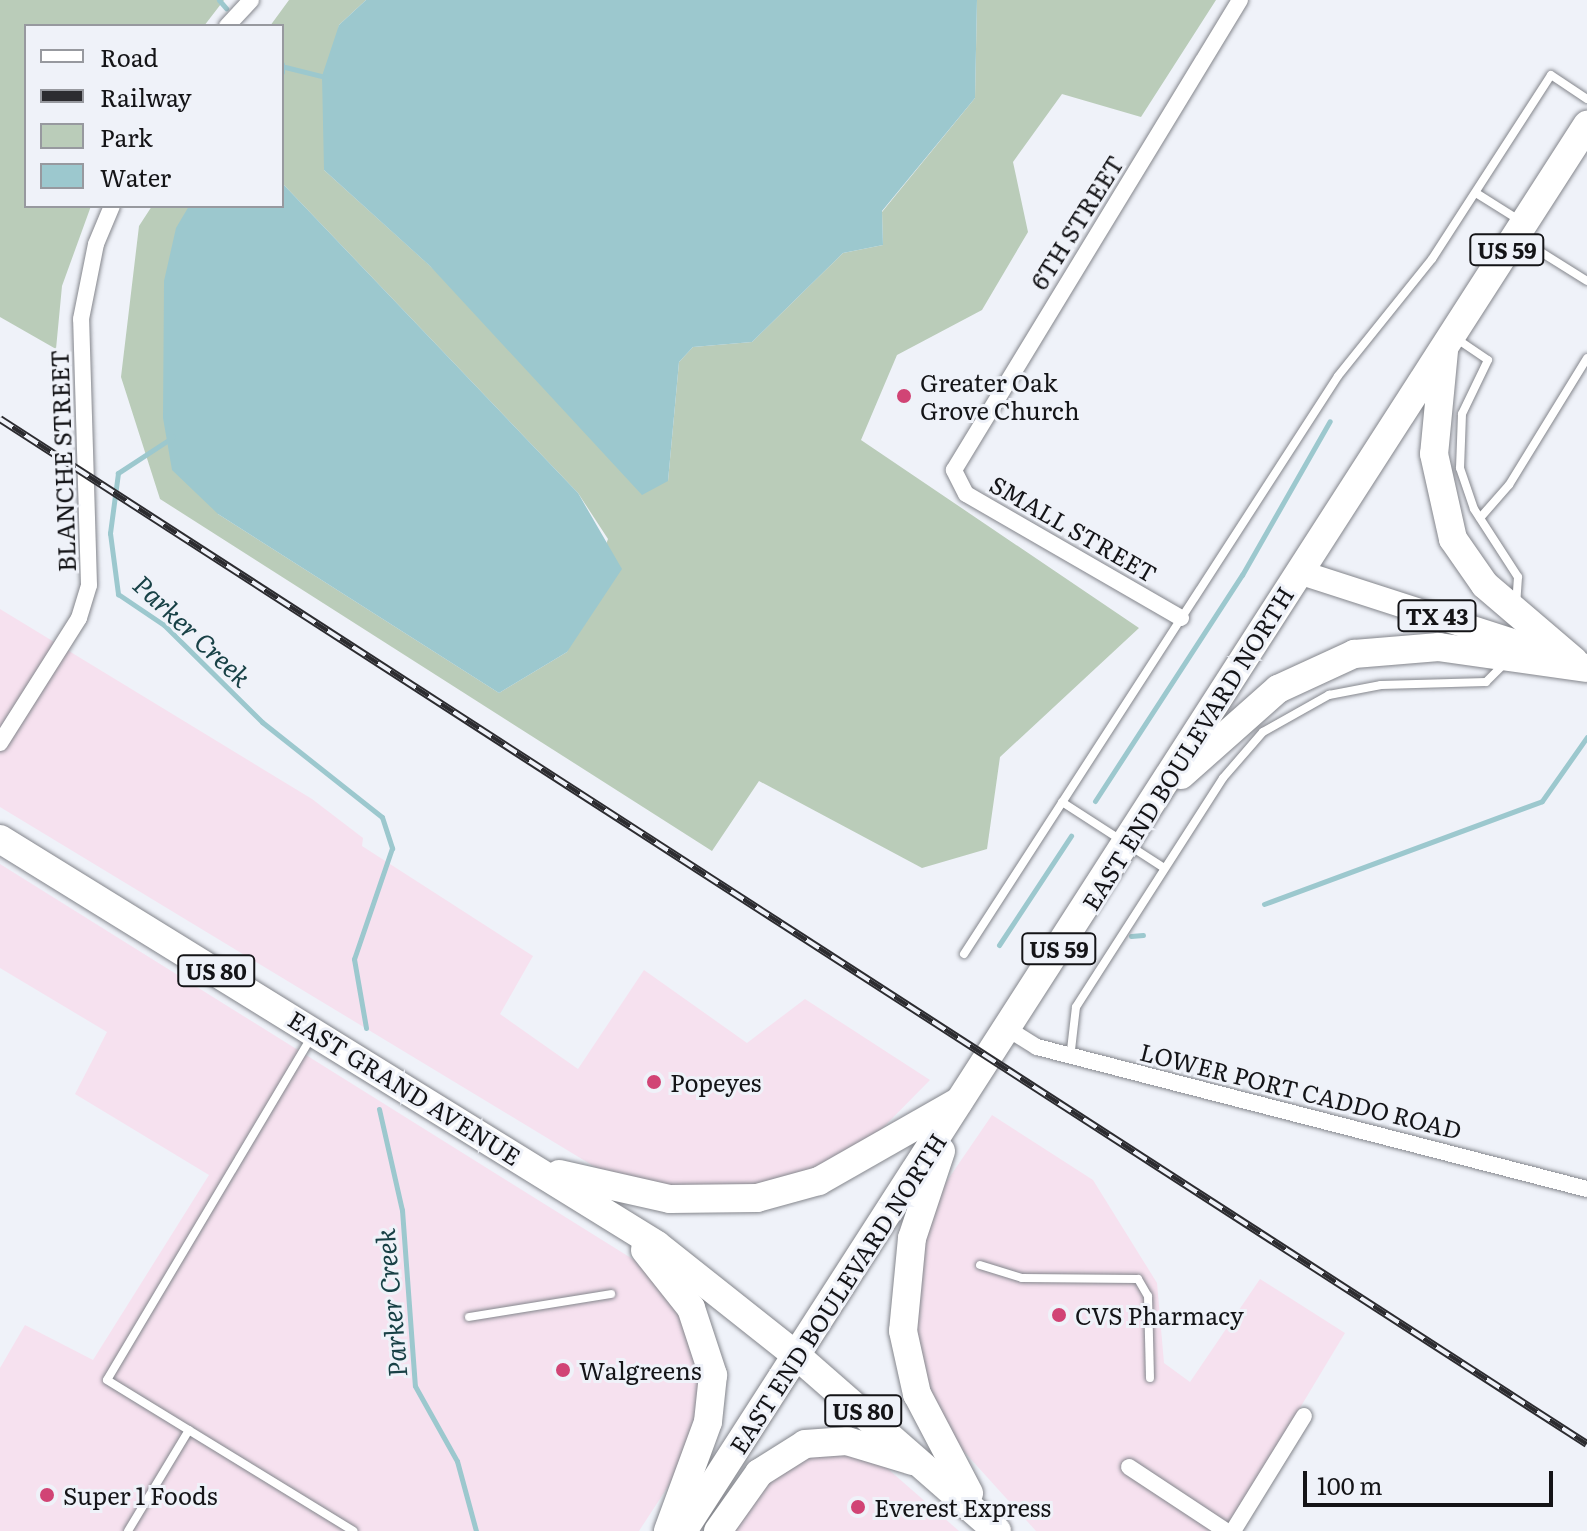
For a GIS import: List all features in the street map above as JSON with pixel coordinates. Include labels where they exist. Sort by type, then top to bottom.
[{"type":"highway","name":"EAST END BOULEVARD NORTH","points":[[683,1531],[1587,125]]},
{"type":"highway","points":[[1448,338],[1434,454],[1442,510],[1465,559],[1512,637],[1583,665]]},
{"type":"highway","points":[[1154,800],[1278,689],[1334,660],[1408,646],[1512,637],[1583,665]]},
{"type":"highway","name":"EAST GRAND AVENUE","points":[[0,839],[618,1220],[796,1355]]},
{"type":"highway","points":[[538,1169],[670,1199],[757,1198],[830,1176],[963,1098]]},
{"type":"highway","points":[[963,1098],[920,1210],[901,1310],[917,1394],[990,1524]]},
{"type":"highway","points":[[618,1220],[684,1297],[711,1358],[712,1407],[668,1531]]},
{"type":"highway","name":"US 80","points":[[796,1355],[929,1467],[990,1524]]},
{"type":"highway","points":[[718,1531],[759,1473],[805,1444],[847,1441],[929,1467]]},
{"type":"main road","name":"TX 43","points":[[1299,572],[1512,637]]},
{"type":"street","points":[[229,24],[251,0]]},
{"type":"street","name":"6TH STREET","points":[[954,470],[1240,0]]},
{"type":"street","name":"BLANCHE STREET","points":[[0,743],[79,618],[89,585],[81,319],[89,268],[111,208]]},
{"type":"street","name":"SMALL STREET","points":[[954,470],[966,494],[1181,618]]},
{"type":"street","name":"LOWER PORT CADDO ROAD","points":[[1008,1029],[1037,1047],[1071,1050],[1587,1189]]},
{"type":"street","points":[[1233,1531],[1304,1416]]},
{"type":"street","points":[[1129,1467],[1226,1531]]},
{"type":"lane","points":[[964,954],[1338,376],[1476,193],[1551,75],[1587,99]]},
{"type":"lane","points":[[1476,193],[1587,281]]},
{"type":"lane","points":[[1071,1050],[1076,1007],[1235,761],[1282,718],[1352,689],[1486,682],[1512,637],[1518,577],[1480,518],[1460,468],[1458,432],[1488,360],[1448,338]]},
{"type":"lane","points":[[1480,518],[1509,485],[1587,358]]},
{"type":"lane","points":[[1062,802],[1164,868]]},
{"type":"lane","points":[[315,1032],[107,1380],[353,1531]]},
{"type":"lane","points":[[980,1265],[1022,1278],[1138,1279],[1148,1296],[1150,1378]]},
{"type":"lane","points":[[469,1317],[611,1294]]},
{"type":"lane","points":[[128,1531],[189,1430]]},
{"type":"shaded area","points":[[0,609],[312,799],[363,838],[362,846],[533,956],[500,1014],[578,1069],[644,970],[747,1043],[805,999],[930,1080],[863,1148],[774,1185],[683,1189],[600,1170],[0,807]]},
{"type":"shaded area","points":[[0,864],[647,1268],[682,1306],[703,1358],[703,1410],[682,1465],[639,1531],[0,1531],[0,1368],[25,1325],[93,1360],[209,1175],[75,1094],[107,1032],[0,968]]},
{"type":"shaded area","points":[[992,1115],[1093,1180],[1157,1283],[1164,1363],[1190,1382],[1260,1279],[1345,1333],[1226,1531],[1036,1531],[949,1435],[917,1371],[911,1295],[925,1213]]},
{"type":"shaded area","points":[[824,1445],[872,1455],[959,1531],[726,1531],[765,1478]]},
{"type":"green space","points":[[0,0],[224,0],[206,24],[24,24],[24,208],[90,208],[62,286],[56,349],[0,317]]},
{"type":"green space","points":[[289,0],[366,0],[339,25],[324,170],[668,481],[679,362],[693,347],[752,342],[843,253],[883,245],[882,212],[975,98],[977,0],[1216,0],[1141,117],[1062,94],[1013,162],[1028,232],[982,310],[897,355],[861,440],[1139,628],[1000,757],[987,849],[922,868],[759,781],[712,851],[160,499],[121,377],[139,226],[151,208],[189,208],[218,514],[499,693],[567,652],[608,539],[578,493],[284,185],[284,24],[271,24]]},
{"type":"water","points":[[366,0],[977,0],[975,98],[882,211],[883,245],[843,253],[752,342],[693,347],[679,362],[668,481],[642,495],[430,266],[324,170],[322,76],[339,25]]},
{"type":"water","points":[[284,185],[578,493],[622,569],[567,652],[499,693],[218,514],[172,470],[163,418],[164,281],[176,228],[188,208],[284,208]]},
{"type":"waterway","name":"Parker Creek","points":[[219,0],[226,8]]},
{"type":"waterway","points":[[285,67],[322,76]]},
{"type":"waterway","points":[[1095,801],[1242,575],[1330,421]]},
{"type":"waterway","name":"Parker Creek","points":[[173,437],[118,473],[110,533],[118,594],[164,625],[262,722],[382,817],[392,848],[354,959],[366,1028]]},
{"type":"waterway","points":[[1264,904],[1542,801],[1587,737]]},
{"type":"waterway","points":[[999,945],[1071,836]]},
{"type":"waterway","points":[[1131,936],[1143,935]]},
{"type":"waterway","name":"Parker Creek","points":[[379,1109],[402,1210],[415,1386],[457,1461],[476,1531]]},
{"type":"railway","points":[[0,419],[1587,1444]]},
{"type":"place","name":"Greater Oak Grove Church","points":[[904,396]]},
{"type":"place","name":"Popeyes","points":[[654,1082]]},
{"type":"place","name":"CVS Pharmacy","points":[[1059,1315]]},
{"type":"place","name":"Walgreens","points":[[563,1370]]},
{"type":"place","name":"Super 1 Foods","points":[[47,1495]]},
{"type":"place","name":"Everest Express","points":[[858,1507]]}]
